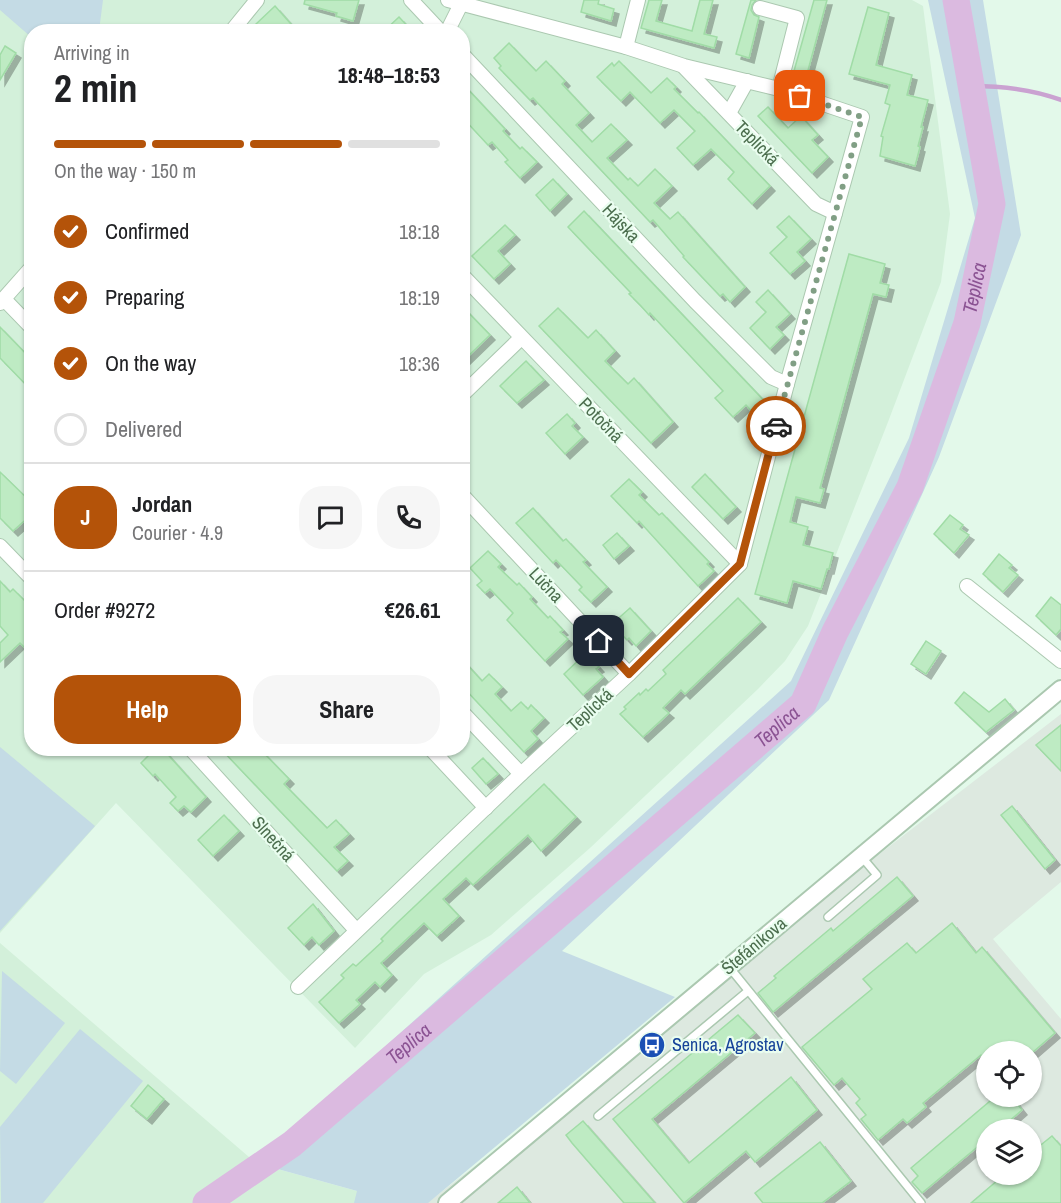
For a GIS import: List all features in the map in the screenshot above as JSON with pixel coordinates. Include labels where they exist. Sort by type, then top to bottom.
[{"type":"street","points":[[237,24],[258,0]]},
{"type":"street","points":[[411,0],[434,24]]},
{"type":"street","points":[[626,47],[638,0]]},
{"type":"street","points":[[449,24],[455,2]]},
{"type":"street","name":"Teplická","points":[[298,987],[629,674],[740,564],[787,384],[862,117],[779,89],[684,66],[626,47],[455,2]]},
{"type":"street","points":[[760,9],[797,18],[779,89]]},
{"type":"street","name":"Hájska","points":[[470,63],[694,301],[771,377],[787,384]]},
{"type":"street","name":"Teplická","points":[[684,66],[816,204],[834,213]]},
{"type":"street","points":[[729,113],[747,81]]},
{"type":"street","points":[[24,276],[2,301],[24,321]]},
{"type":"street","name":"Potočná","points":[[470,284],[740,564]]},
{"type":"street","points":[[470,387],[521,338]]},
{"type":"street","name":"Lúčna","points":[[470,504],[629,674]]},
{"type":"street","points":[[0,546],[24,571]]},
{"type":"street","points":[[967,586],[1061,661]]},
{"type":"street","name":"Štefánikova","points":[[447,1203],[1061,689]]},
{"type":"street","points":[[470,720],[521,774]]},
{"type":"street","name":"Slnečná","points":[[197,756],[356,930]]},
{"type":"street","points":[[437,756],[486,808]]},
{"type":"lane","points":[[828,917],[877,875],[861,856]]},
{"type":"lane","points":[[729,967],[921,1203]]},
{"type":"lane","points":[[598,1116],[748,991]]},
{"type":"shaded area","points":[[0,0],[912,0],[923,6],[950,214],[941,282],[808,626],[785,661],[758,689],[590,848],[491,935],[424,974],[355,1048],[116,803],[0,933]]},
{"type":"shaded area","points":[[0,0],[103,0],[100,24],[24,24],[24,31],[0,10]]},
{"type":"shaded area","points":[[928,0],[983,0],[1021,235],[939,457],[829,700],[562,951],[675,997],[428,1203],[354,1203],[357,1191],[256,1163],[791,681],[909,438],[975,218]]},
{"type":"shaded area","points":[[1061,714],[1061,882],[993,939],[1061,1019],[1061,1203],[427,1203]]},
{"type":"shaded area","points":[[0,747],[95,826],[0,931]]},
{"type":"shaded area","points":[[0,943],[256,1163],[400,1203],[0,1203]]},
{"type":"shaded area","points":[[2,971],[65,1023],[16,1084],[0,1071]]},
{"type":"shaded area","points":[[80,1029],[143,1081],[43,1203],[1,1203],[0,1127]]},
{"type":"building","points":[[305,0],[359,0],[353,21],[336,16],[337,13],[304,4]]},
{"type":"building","points":[[584,0],[599,0],[598,4],[614,9],[611,21],[581,12]]},
{"type":"building","points":[[649,0],[662,0],[656,21],[692,31],[700,0],[713,0],[704,34],[717,37],[714,48],[641,28]]},
{"type":"building","points":[[751,0],[756,0],[751,10],[759,17],[749,58],[736,54]]},
{"type":"building","points":[[814,0],[827,0],[807,74],[794,71]]},
{"type":"building","points":[[275,6],[291,24],[256,24]]},
{"type":"building","points":[[868,7],[889,13],[876,65],[912,75],[907,95],[928,100],[915,166],[880,156],[883,137],[881,136],[890,105],[885,103],[890,85],[849,74]]},
{"type":"building","points":[[399,17],[406,24],[392,24]]},
{"type":"building","points":[[509,43],[536,71],[546,61],[565,81],[562,84],[589,113],[576,125],[592,142],[611,124],[627,140],[607,158],[628,180],[630,178],[638,186],[655,169],[672,186],[654,203],[670,219],[678,212],[745,287],[730,302],[723,294],[720,296],[683,257],[653,220],[650,222],[533,98],[530,100],[499,68],[501,66],[494,58]]},
{"type":"building","points":[[5,46],[16,53],[0,80],[0,55]]},
{"type":"building","points":[[619,61],[651,93],[667,78],[676,87],[674,89],[770,186],[752,204],[728,179],[734,172],[711,149],[693,165],[677,148],[695,131],[674,110],[660,123],[630,92],[621,101],[597,77],[612,63],[614,66]]},
{"type":"building","points":[[470,92],[505,129],[503,131],[520,149],[522,147],[537,162],[520,178],[505,162],[508,160],[492,142],[488,145],[470,126]]},
{"type":"building","points":[[768,107],[788,128],[801,116],[818,135],[812,140],[828,157],[812,173],[758,116]]},
{"type":"building","points":[[553,179],[567,194],[550,211],[536,195]]},
{"type":"building","points":[[584,211],[771,408],[766,427],[746,405],[733,417],[715,398],[723,391],[568,227]]},
{"type":"building","points":[[789,216],[811,239],[797,252],[805,261],[790,274],[770,253],[787,237],[777,227]]},
{"type":"building","points":[[505,225],[515,235],[498,251],[510,264],[494,279],[472,256]]},
{"type":"building","points":[[849,254],[885,264],[880,283],[889,285],[886,297],[873,294],[820,488],[824,489],[820,503],[796,497],[790,522],[808,527],[803,545],[833,553],[829,569],[827,569],[821,589],[793,581],[787,603],[755,594]]},
{"type":"building","points":[[768,290],[790,314],[776,327],[784,335],[770,349],[750,328],[766,312],[756,302]]},
{"type":"building","points":[[558,308],[588,338],[596,330],[615,351],[605,361],[628,384],[634,378],[673,422],[651,443],[539,326]]},
{"type":"building","points":[[470,314],[490,335],[470,354]]},
{"type":"building","points":[[0,327],[24,352],[24,383],[0,358]]},
{"type":"building","points":[[526,361],[544,380],[517,403],[500,386]]},
{"type":"building","points":[[567,414],[575,423],[572,426],[583,437],[565,454],[546,433]]},
{"type":"building","points":[[0,472],[24,495],[24,521],[13,531],[0,518]]},
{"type":"building","points":[[705,474],[736,507],[723,519],[692,487]]},
{"type":"building","points":[[629,479],[642,492],[639,495],[659,515],[662,513],[709,562],[707,564],[714,571],[698,586],[639,521],[637,523],[611,496]]},
{"type":"building","points":[[533,508],[563,541],[566,539],[586,560],[583,562],[607,587],[591,602],[579,590],[582,587],[556,560],[553,563],[516,523]]},
{"type":"building","points":[[950,515],[963,525],[960,529],[969,535],[954,553],[934,534]]},
{"type":"building","points":[[617,533],[629,546],[614,559],[603,545]]},
{"type":"building","points":[[488,551],[501,564],[498,567],[517,585],[519,583],[532,597],[530,599],[548,618],[550,616],[563,630],[560,632],[568,639],[545,661],[507,620],[513,613],[490,589],[485,593],[477,585],[482,581],[470,568]]},
{"type":"building","points":[[999,554],[1012,565],[1009,568],[1018,575],[1003,592],[983,574]]},
{"type":"building","points":[[0,581],[10,592],[13,589],[24,600],[24,647],[20,643],[0,662],[0,643],[8,635],[0,626]]},
{"type":"building","points":[[1051,597],[1061,605],[1061,629],[1056,635],[1036,616]]},
{"type":"building","points":[[738,598],[761,622],[685,694],[681,690],[663,708],[669,713],[643,737],[620,714],[626,709],[624,707],[639,693],[640,695],[646,689],[648,691],[666,674],[663,670]]},
{"type":"building","points":[[630,608],[651,631],[636,646],[612,624]]},
{"type":"building","points":[[926,641],[941,651],[926,674],[911,664]]},
{"type":"building","points":[[586,653],[599,667],[596,669],[603,677],[583,695],[564,674]]},
{"type":"building","points":[[470,668],[482,681],[489,674],[502,687],[495,694],[511,711],[521,702],[528,709],[531,705],[544,718],[531,731],[538,739],[524,752],[470,695]]},
{"type":"building","points":[[964,692],[989,712],[1005,699],[1014,710],[986,732],[955,703]]},
{"type":"building","points":[[1061,725],[1061,771],[1036,745]]},
{"type":"building","points":[[148,756],[169,756],[206,797],[191,812],[184,806],[178,811],[170,803],[176,797],[155,774],[153,776],[141,763]]},
{"type":"building","points":[[228,756],[267,756],[289,779],[284,784],[327,828],[336,820],[349,834],[334,847],[348,861],[337,871]]},
{"type":"building","points":[[483,758],[498,774],[486,784],[472,768]]},
{"type":"building","points":[[544,784],[576,817],[541,851],[528,835],[473,885],[466,878],[443,899],[459,916],[437,936],[424,923],[381,963],[392,975],[380,987],[375,982],[356,1000],[360,1004],[339,1023],[319,1002],[344,978],[341,975],[353,964],[356,966],[383,941],[381,939],[397,923]]},
{"type":"building","points":[[1012,806],[1055,860],[1045,869],[1001,815]]},
{"type":"building","points":[[224,815],[239,831],[213,856],[198,840]]},
{"type":"building","points":[[897,877],[913,896],[773,1012],[758,993],[776,978],[774,976],[831,928],[833,931]]},
{"type":"building","points":[[313,904],[334,931],[319,945],[312,937],[304,945],[288,928]]},
{"type":"building","points":[[952,923],[976,953],[982,947],[1055,1033],[1042,1044],[1042,1041],[976,1041],[976,1059],[923,1103],[926,1107],[907,1123],[903,1119],[878,1140],[861,1119],[866,1115],[856,1103],[860,1099],[842,1078],[834,1085],[802,1047],[872,989],[863,979],[907,943],[916,953]]},
{"type":"building","points":[[738,1015],[755,1033],[652,1119],[689,1163],[791,1077],[817,1110],[755,1162],[746,1151],[684,1203],[613,1119]]},
{"type":"building","points":[[148,1085],[164,1099],[147,1119],[131,1106]]},
{"type":"building","points":[[983,1107],[1020,1107],[1022,1110],[1012,1119],[976,1119],[976,1148],[922,1193],[912,1182],[918,1176],[911,1168]]},
{"type":"building","points":[[583,1121],[655,1203],[624,1203],[566,1135]]},
{"type":"building","points":[[1052,1136],[1061,1146],[1061,1203],[971,1203],[992,1185],[1042,1185],[1042,1144]]},
{"type":"building","points":[[820,1142],[851,1181],[822,1203],[763,1203],[755,1193]]},
{"type":"building","points":[[517,1187],[530,1203],[498,1203]]},
{"type":"waterway","name":"Teplica","points":[[206,1203],[292,1144],[803,704],[835,632],[910,487],[967,323],[992,204],[956,0]]},
{"type":"waterway","points":[[971,86],[1017,89],[1061,100]]},
{"type":"way so far","points":[[776,426],[862,117],[800,96]]},
{"type":"place","name":"Senica, Agrostav","points":[[652,1045]]},
{"type":"route","points":[[599,641],[629,674],[740,564],[776,426]]}]
